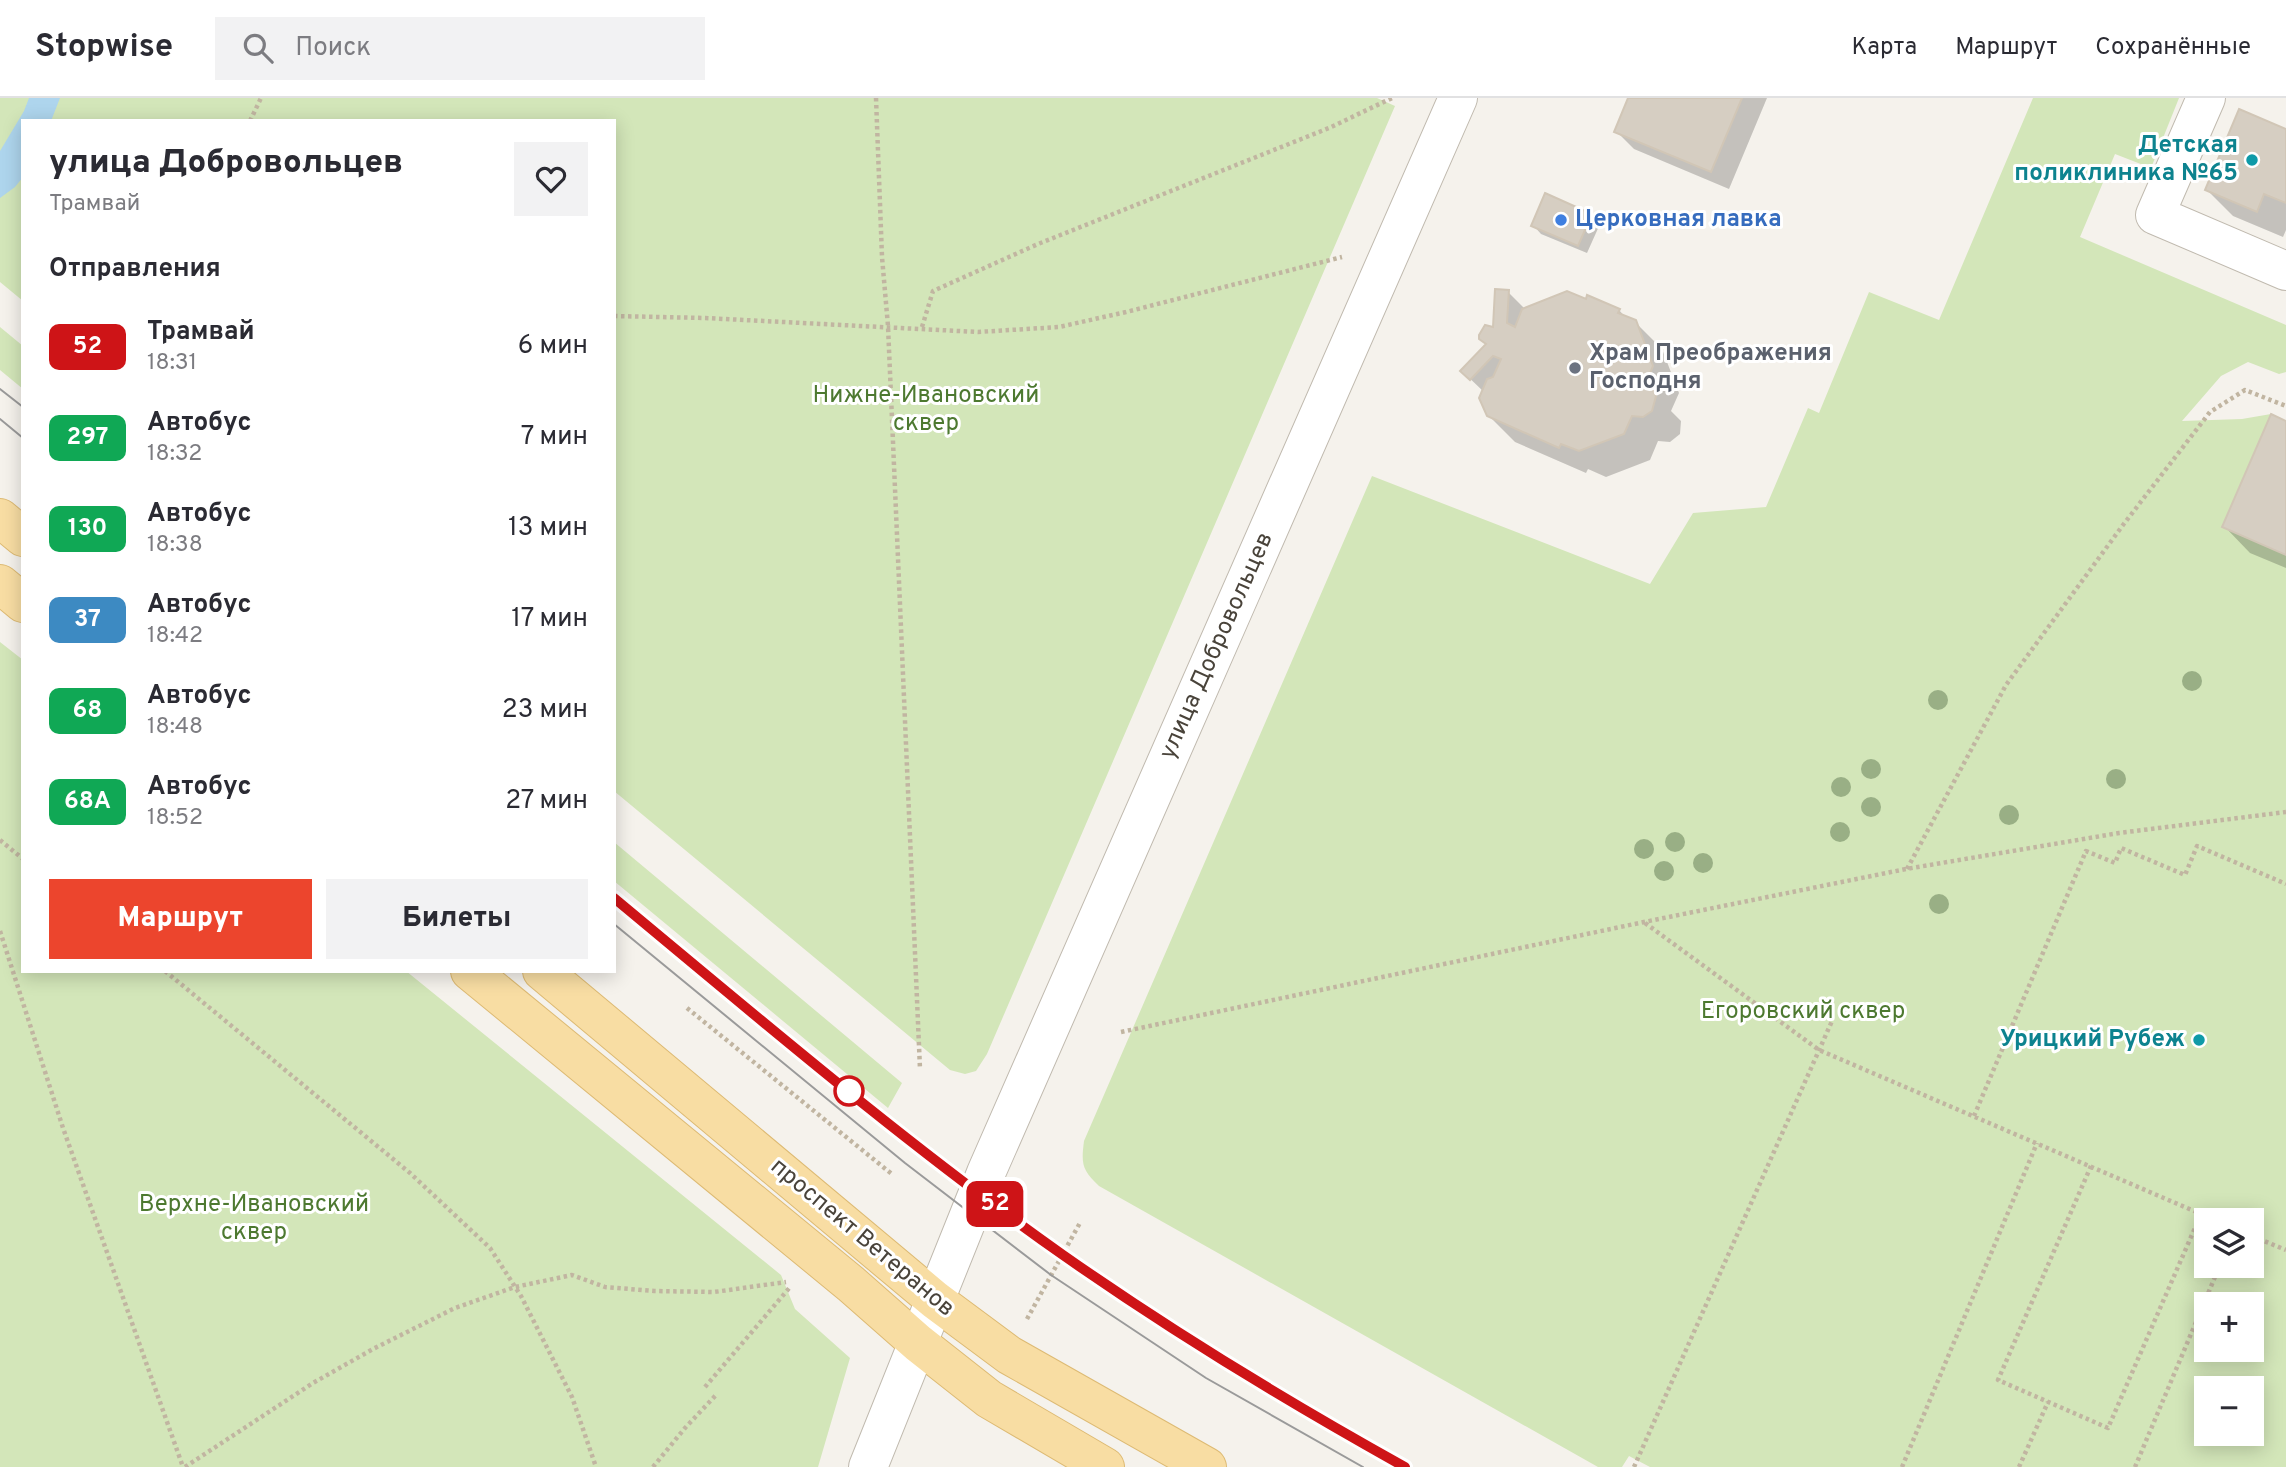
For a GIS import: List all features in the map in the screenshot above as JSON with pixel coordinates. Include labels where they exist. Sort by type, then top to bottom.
[{"type":"main road","points":[[0,518],[21,535]]},
{"type":"main road","points":[[0,584],[21,601]]},
{"type":"main road","name":"проспект Ветеранов","points":[[472,973],[989,1399],[1105,1467]]},
{"type":"main road","name":"проспект Ветеранов","points":[[544,973],[935,1300],[1009,1356],[1207,1467]]},
{"type":"street","name":"улица Добровольцев","points":[[868,1467],[986,1173],[1458,98]]},
{"type":"street","points":[[2206,98],[2155,215],[2286,271]]},
{"type":"path","points":[[251,119],[261,98]]},
{"type":"path","points":[[876,98],[920,1069]]},
{"type":"path","points":[[922,327],[933,291],[1038,244],[1329,128],[1392,98]]},
{"type":"path","points":[[616,316],[922,327],[978,332],[1059,327],[1342,257]]},
{"type":"path","points":[[1906,869],[2006,685],[2210,412],[2245,390],[2286,405]]},
{"type":"path","points":[[1121,1032],[1906,869],[2119,833],[2286,812]]},
{"type":"path","points":[[0,840],[21,857]]},
{"type":"path","points":[[1974,1116],[2085,851],[2115,863],[2121,848],[2185,875],[2197,846],[2286,884]]},
{"type":"path","points":[[1644,922],[1819,1050],[2194,1211]]},
{"type":"path","points":[[0,930],[63,1128],[184,1467],[313,1383],[373,1349],[455,1308],[515,1287],[572,1275],[606,1287],[714,1292],[794,1282],[705,1387]]},
{"type":"path","points":[[167,973],[410,1173],[489,1248],[515,1287],[572,1397],[596,1467]]},
{"type":"path","points":[[687,1008],[893,1175]]},
{"type":"path","points":[[1634,1467],[1832,1021]]},
{"type":"path","points":[[1902,1467],[2037,1143]]},
{"type":"path","points":[[2091,1166],[1998,1380],[2108,1428],[2194,1230]]},
{"type":"path","points":[[1023,1326],[1081,1221]]},
{"type":"path","points":[[2264,1241],[2286,1250]]},
{"type":"path","points":[[2135,1467],[2215,1278]]},
{"type":"path","points":[[653,1467],[716,1395]]},
{"type":"path","points":[[2019,1467],[2048,1402]]},
{"type":"green space","name":"Нижне-Ивановский сквер","points":[[0,98],[1377,98],[1395,106],[987,1054],[976,1071],[965,1074],[950,1070],[616,793],[616,119],[21,119],[21,299],[0,282]]},
{"type":"green space","name":"Егоровский сквер","points":[[2033,98],[2179,98],[2151,168],[2115,154],[2080,237],[2286,325],[2286,372],[2279,374],[2248,362],[2221,376],[2182,421],[2242,419],[2271,414],[2222,527],[2286,555],[2286,1467],[1650,1467],[1629,1456],[1622,1467],[1598,1467],[1099,1186],[1084,1166],[1084,1141],[1372,476],[1650,584],[1693,513],[1766,507],[1808,408],[1819,413],[1869,292],[1939,320]]},
{"type":"green space","points":[[0,327],[21,344],[21,387],[0,370]]},
{"type":"green space","name":"Верхне-Ивановский сквер","points":[[0,642],[21,658],[21,973],[408,973],[781,1275],[795,1309],[850,1358],[818,1467],[0,1467]]},
{"type":"green space","points":[[616,844],[902,1083],[888,1108],[616,883]]},
{"type":"water","points":[[29,98],[60,98],[52,119],[21,119],[21,180],[0,198],[0,151]]},
{"type":"building","points":[[1628,98],[1742,98],[1711,172],[1614,132]]},
{"type":"building","name":"Детская поликлиника №65","points":[[2239,109],[2286,129],[2286,203],[2264,194],[2257,212],[2205,190]]},
{"type":"building","name":"Церковная лавка","points":[[1545,193],[1592,214],[1578,246],[1531,226]]},
{"type":"building","name":"Храм Преображения Господня","points":[[1495,289],[1509,290],[1507,323],[1515,327],[1522,309],[1567,291],[1586,299],[1587,295],[1620,309],[1618,313],[1636,320],[1653,366],[1646,383],[1656,396],[1652,411],[1643,417],[1632,416],[1624,434],[1579,451],[1561,444],[1559,448],[1487,416],[1479,398],[1487,379],[1493,377],[1501,359],[1493,356],[1470,380],[1460,371],[1486,344],[1479,339],[1479,335],[1485,325],[1493,327]]},
{"type":"building","points":[[2271,414],[2286,421],[2286,555],[2222,527]]},
{"type":"tram line","points":[[0,389],[21,405]]},
{"type":"tram line","points":[[0,419],[21,436]]},
{"type":"tram line","points":[[616,900],[835,1081],[1005,1212],[1188,1339],[1405,1467]]},
{"type":"tram line","name":"52","points":[[616,900],[900,1132],[1062,1254],[1320,1420],[1405,1467]]},
{"type":"tram line","points":[[616,926],[905,1163],[1051,1275],[1206,1378],[1363,1467]]},
{"type":"place","name":"Детская поликлиника №65","points":[[2252,160]]},
{"type":"place","name":"Церковная лавка","points":[[1561,220]]},
{"type":"place","name":"Храм Преображения Господня","points":[[1575,368]]},
{"type":"place","name":"Урицкий Рубеж","points":[[2199,1040]]}]
